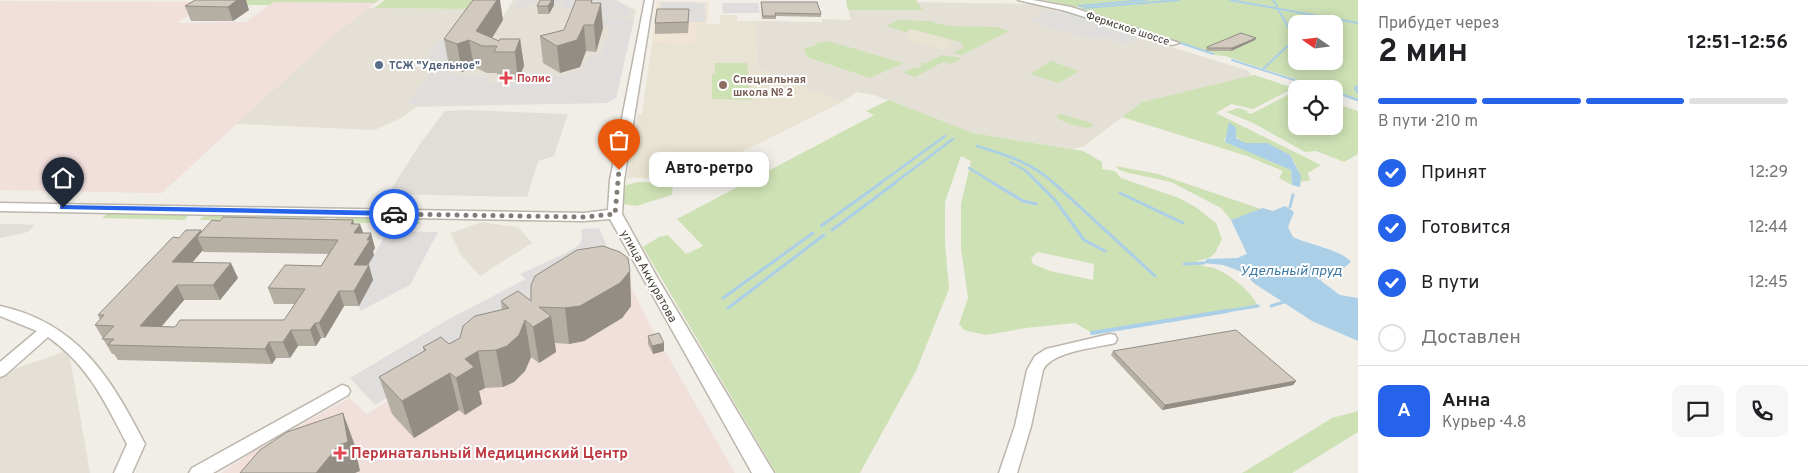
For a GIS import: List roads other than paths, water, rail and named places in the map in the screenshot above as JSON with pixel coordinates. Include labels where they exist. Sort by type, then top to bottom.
[{"type":"street","points":[[0,207],[584,217],[615,214],[617,180],[649,0]]},
{"type":"street","name":"Фермское шоссе","points":[[1022,0],[1068,9],[1175,43]]},
{"type":"street","name":"улица Аккуратова","points":[[615,214],[650,279],[763,473]]},
{"type":"street","points":[[0,311],[48,329],[68,341],[90,364],[136,444],[123,473]]},
{"type":"street","points":[[0,371],[48,329]]},
{"type":"street","points":[[1008,473],[1023,426],[1035,370],[1040,360],[1051,353],[1110,339]]},
{"type":"street","points":[[198,473],[342,391]]},
{"type":"water","points":[[1229,122],[1236,128],[1236,138],[1245,143],[1267,143],[1290,155],[1301,176],[1300,187],[1292,185],[1291,170],[1225,142]]},
{"type":"water","name":"Удельный пруд","points":[[1285,206],[1294,212],[1288,227],[1293,237],[1340,254],[1351,262],[1341,270],[1322,277],[1321,281],[1340,295],[1358,298],[1358,341],[1312,321],[1255,284],[1242,272],[1223,265],[1204,263],[1207,259],[1237,258],[1247,254],[1231,220],[1263,208],[1273,211]]},
{"type":"waterway","points":[[1079,6],[1146,0]]},
{"type":"waterway","points":[[1084,8],[1179,0]]},
{"type":"waterway","points":[[1230,0],[1358,23]]},
{"type":"waterway","points":[[1273,0],[1277,6]]},
{"type":"waterway","points":[[1058,9],[1141,36]]},
{"type":"waterway","points":[[1263,69],[1295,39],[1278,9]]},
{"type":"waterway","points":[[1160,36],[1213,54]]},
{"type":"waterway","points":[[1232,60],[1294,80]]},
{"type":"waterway","points":[[1358,86],[1355,88],[1358,93]]},
{"type":"waterway","points":[[1343,95],[1358,100]]},
{"type":"waterway","points":[[879,184],[945,136]]},
{"type":"waterway","points":[[942,147],[953,139]]},
{"type":"waterway","points":[[977,146],[1009,156],[1028,165],[1055,184]]},
{"type":"waterway","points":[[893,184],[941,148]]},
{"type":"waterway","points":[[1010,162],[1025,170],[1055,200],[1084,240],[1105,251]]},
{"type":"waterway","points":[[969,168],[995,184]]},
{"type":"waterway","points":[[821,226],[881,183]]},
{"type":"waterway","points":[[832,230],[895,183]]},
{"type":"waterway","points":[[993,183],[1023,201],[1036,204]]},
{"type":"waterway","points":[[1054,183],[1155,276]]},
{"type":"waterway","points":[[1120,193],[1183,223]]},
{"type":"waterway","points":[[1290,207],[1293,195]]},
{"type":"waterway","points":[[723,298],[813,233]]},
{"type":"waterway","points":[[728,308],[824,235]]},
{"type":"waterway","points":[[1184,264],[1204,263]]},
{"type":"waterway","points":[[1271,306],[1284,302]]},
{"type":"waterway","points":[[1220,312],[1258,306]]},
{"type":"waterway","points":[[1092,333],[1227,311]]},
{"type":"place","name":"ТСЖ \"Удельное\"","points":[[379,65]]},
{"type":"place","name":"Полис","points":[[506,78]]},
{"type":"place","name":"Специальная школа № 2","points":[[723,85]]},
{"type":"place","name":"Авто-ретро","points":[[619,170]]},
{"type":"place","name":"Перинатальный Медицинский Центр","points":[[340,453]]}]
